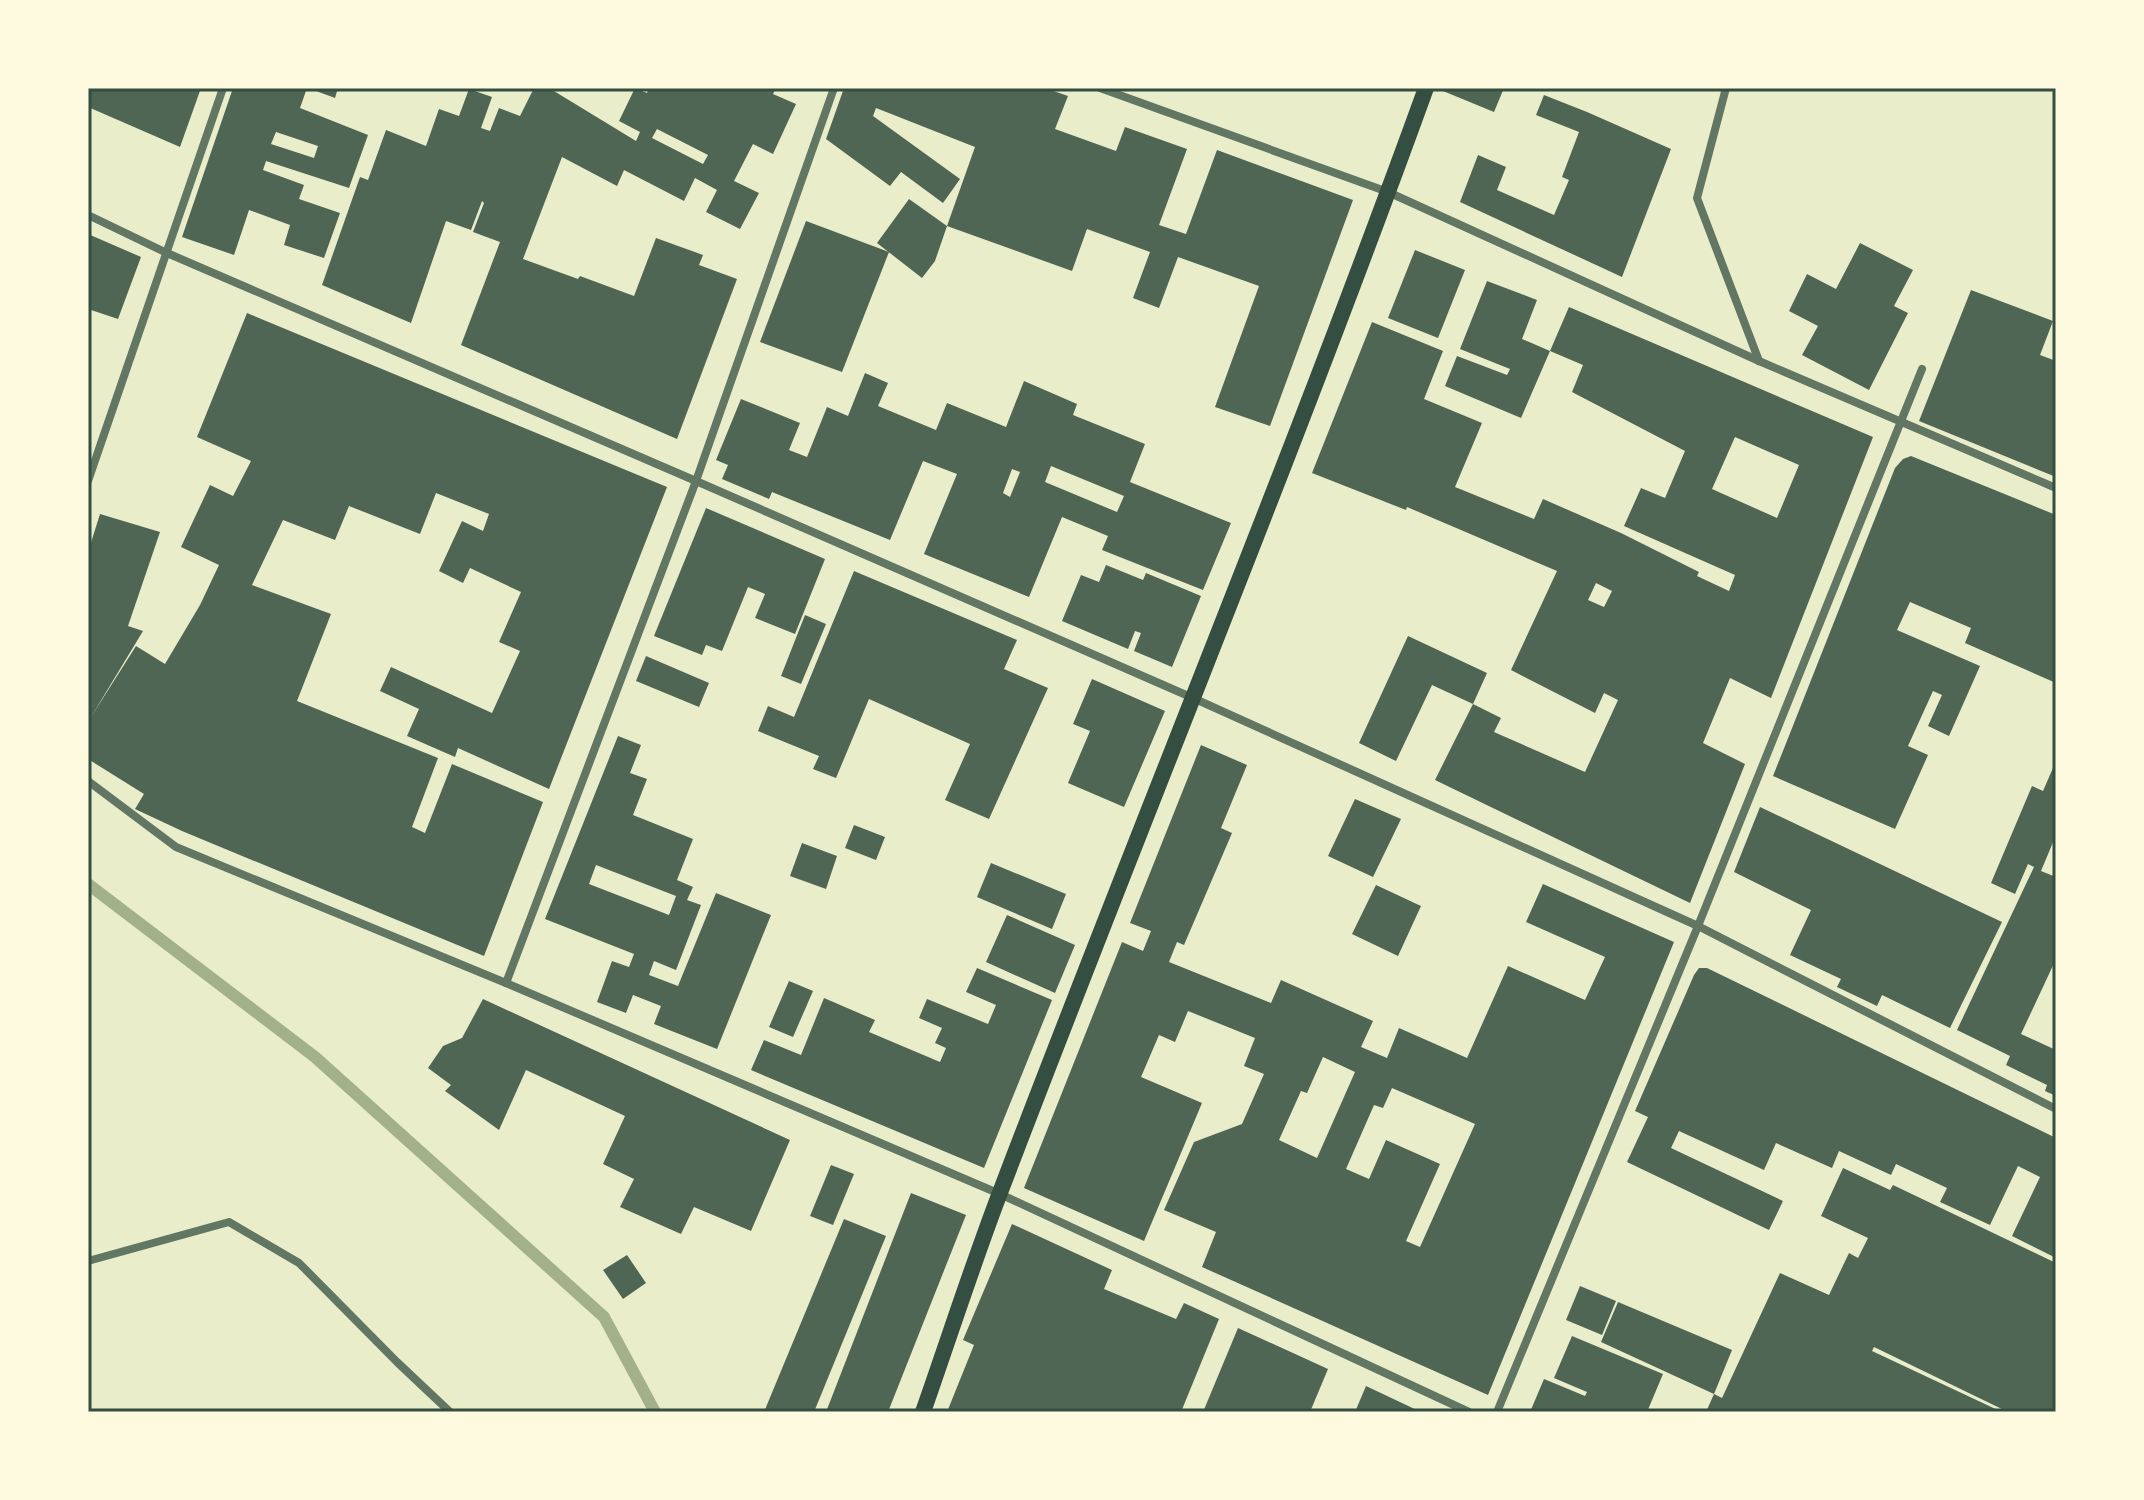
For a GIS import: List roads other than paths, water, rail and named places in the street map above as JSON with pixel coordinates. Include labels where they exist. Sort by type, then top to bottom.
[{"type":"main road","points":[[923,1412],[1000,1194],[1426,88]]},
{"type":"street","points":[[88,481],[223,88]]},
{"type":"street","points":[[506,983],[696,481],[834,88]]},
{"type":"street","points":[[1100,88],[1388,192],[1759,361],[2056,488]]},
{"type":"street","points":[[1726,88],[1697,198],[1759,361]]},
{"type":"street","points":[[88,215],[167,253],[1193,698],[1698,926],[2056,1109]]},
{"type":"street","points":[[1497,1412],[1698,926],[1922,369]]},
{"type":"street","points":[[88,781],[176,847],[506,983],[1000,1194],[1469,1412]]},
{"type":"street","points":[[88,1261],[229,1222],[299,1263],[450,1412]]},
{"type":"waterway","points":[[88,884],[315,1057],[604,1317],[655,1412]]}]
